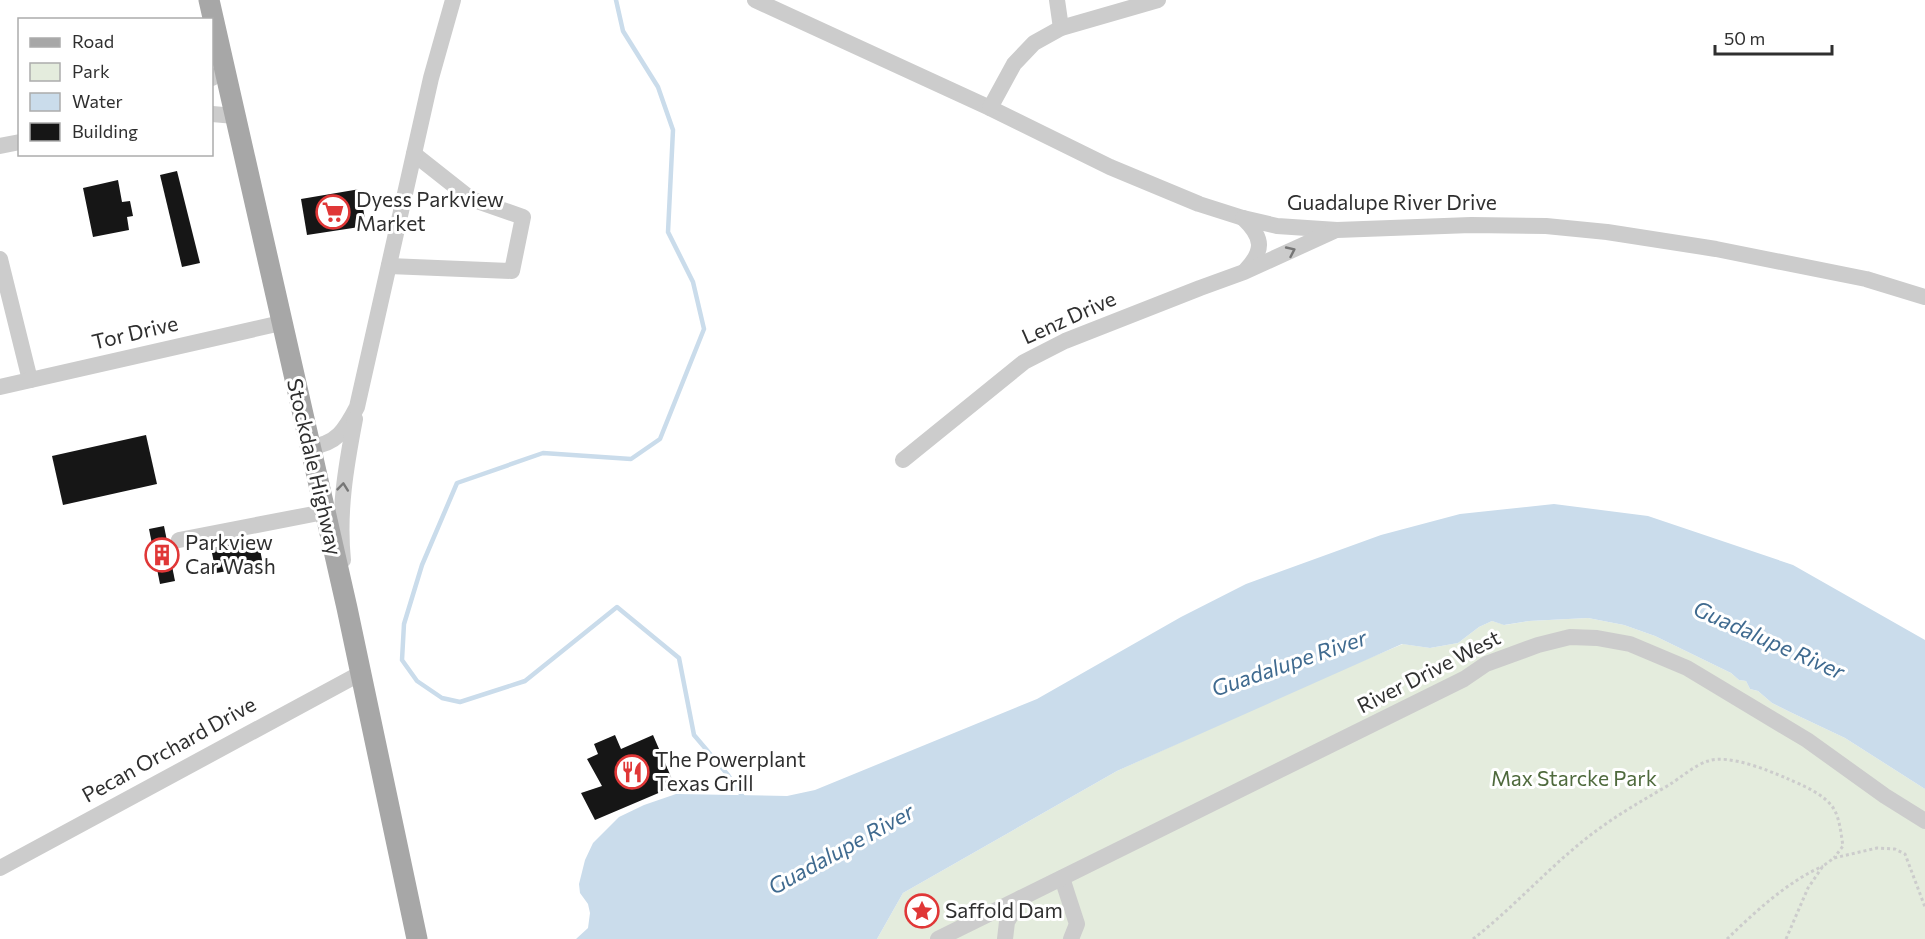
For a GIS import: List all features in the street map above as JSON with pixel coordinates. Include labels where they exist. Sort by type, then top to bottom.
[{"type":"main road","name":"Stockdale Highway","points":[[208,0],[210,18]]},
{"type":"main road","name":"Stockdale Highway","points":[[213,38],[218,75],[236,116],[347,608],[416,937]]},
{"type":"street","points":[[347,608],[342,551],[342,498],[357,407],[431,78],[453,0]]},
{"type":"street","name":"Guadalupe River Drive","points":[[755,0],[990,108],[1110,167],[1198,204],[1243,218],[1277,226],[1337,230],[1472,225],[1546,226],[1607,232],[1716,249],[1866,279],[1925,297]]},
{"type":"street","points":[[1057,0],[1061,28]]},
{"type":"street","points":[[990,108],[1014,64],[1034,44],[1061,28],[1158,0]]},
{"type":"street","points":[[213,114],[236,116]]},
{"type":"street","points":[[0,146],[18,142]]},
{"type":"street","points":[[389,266],[512,271],[523,217],[471,199],[414,154]]},
{"type":"street","points":[[1243,218],[1256,230],[1260,246],[1256,260],[1244,272]]},
{"type":"street","name":"Lenz Drive","points":[[903,460],[1024,362],[1065,341],[1244,272],[1337,230]]},
{"type":"street","points":[[0,259],[30,380]]},
{"type":"street","name":"Tor Drive","points":[[0,387],[281,323]]},
{"type":"street","points":[[310,447],[321,446],[338,437],[348,425],[357,407]]},
{"type":"street","points":[[179,540],[324,512]]},
{"type":"street","name":"River Drive West","points":[[938,939],[1464,679],[1486,664],[1538,645],[1570,637],[1597,638],[1630,644],[1687,668],[1807,740],[1885,796],[1925,821]]},
{"type":"street","name":"Pecan Orchard Drive","points":[[0,868],[361,673]]},
{"type":"street","points":[[1062,878],[1077,924],[1071,939]]},
{"type":"street","points":[[1005,939],[1007,922],[1021,898]]},
{"type":"path","points":[[1473,939],[1598,830],[1642,800],[1708,761],[1722,760],[1740,762],[1766,770],[1796,782],[1822,797],[1834,809],[1843,846],[1834,858],[1767,902],[1727,939]]},
{"type":"path","points":[[1834,858],[1877,848],[1895,849],[1905,854],[1925,907]]},
{"type":"path","points":[[1786,939],[1808,888],[1823,866]]},
{"type":"green space","name":"Max Starcke Park","points":[[1588,618],[1624,625],[1655,636],[1731,673],[1739,680],[1746,681],[1750,689],[1758,691],[1772,703],[1845,738],[1925,789],[1925,939],[877,939],[903,893],[1117,771],[1331,674],[1403,644],[1430,648],[1458,643],[1479,627],[1492,621],[1505,625],[1529,621]]},
{"type":"water","name":"Guadalupe River","points":[[1554,504],[1648,516],[1793,565],[1925,640],[1925,789],[1845,738],[1772,703],[1758,691],[1750,689],[1746,681],[1739,680],[1731,673],[1655,636],[1624,625],[1588,618],[1529,621],[1504,625],[1492,621],[1479,627],[1458,643],[1430,648],[1402,644],[1117,771],[903,893],[877,939],[576,939],[588,928],[590,913],[588,904],[580,893],[579,884],[585,860],[593,843],[619,817],[644,805],[676,794],[787,796],[815,790],[1037,699],[1181,617],[1246,584],[1381,535],[1460,514]]},
{"type":"building","points":[[177,171],[200,263],[182,267],[160,175]]},
{"type":"building","points":[[118,180],[122,202],[130,201],[133,216],[127,217],[129,230],[93,237],[83,188]]},
{"type":"building","name":"Dyess Parkview Market","points":[[360,189],[366,226],[307,235],[301,199]]},
{"type":"building","points":[[146,435],[157,484],[63,505],[52,456]]},
{"type":"building","name":"Parkview Car Wash","points":[[164,526],[175,581],[160,584],[149,529]]},
{"type":"building","points":[[258,539],[263,565],[216,573],[211,548]]},
{"type":"building","name":"The Powerplant Texas Grill","points":[[615,735],[621,749],[653,735],[675,786],[595,820],[581,793],[602,786],[587,759],[598,754],[594,744]]},
{"type":"waterway","points":[[616,0],[623,31],[658,87],[673,130],[668,232],[693,282],[704,329],[660,439],[631,459],[543,453],[457,483],[422,565],[404,624],[402,660],[417,681],[442,698],[460,702],[525,681],[617,607],[679,658],[694,735],[728,775],[745,800]]},
{"type":"place","name":"Dyess Parkview Market","points":[[333,212]]},
{"type":"place","name":"Parkview Car Wash","points":[[162,555]]},
{"type":"place","name":"The Powerplant Texas Grill","points":[[632,772]]},
{"type":"place","name":"Saffold Dam","points":[[922,911]]}]
